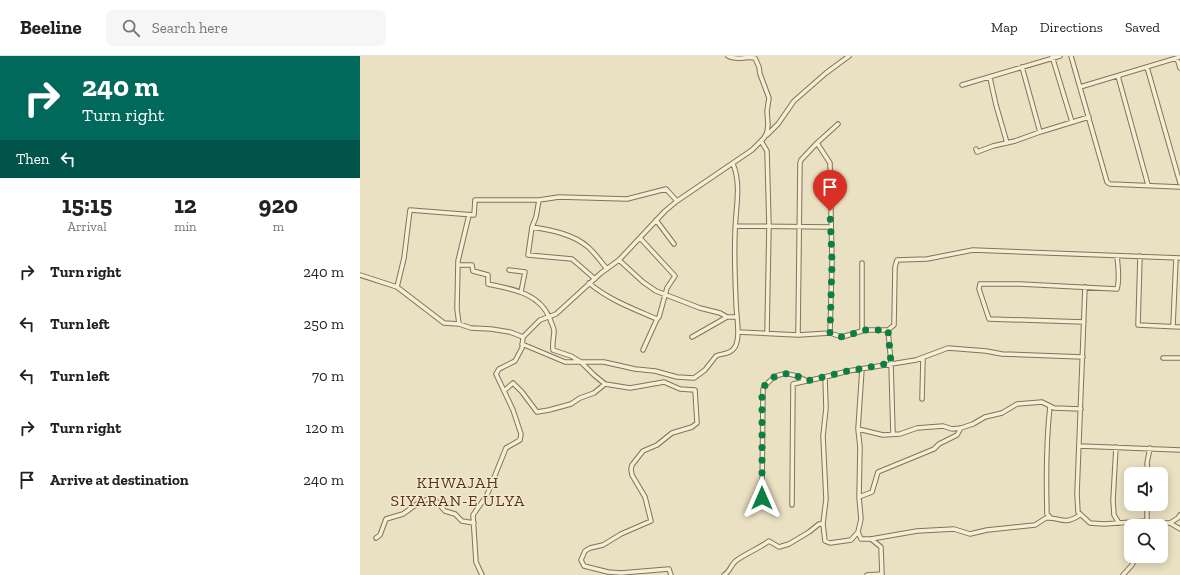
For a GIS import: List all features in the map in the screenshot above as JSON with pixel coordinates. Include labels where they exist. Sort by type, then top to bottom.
[{"type":"street","points":[[728,56],[733,59],[749,57],[754,58],[759,67],[769,98],[767,111],[768,125],[763,139],[767,151],[769,226],[767,333]]},
{"type":"street","points":[[482,575],[476,562],[473,515],[487,495],[506,448],[520,440],[521,434],[513,410],[496,374],[499,369],[515,361],[522,348],[523,337],[540,320],[556,314],[568,302],[576,297],[589,283],[619,260],[656,220],[677,201],[752,150],[778,124],[794,100],[849,56]]},
{"type":"street","points":[[962,85],[990,78],[1060,56]]},
{"type":"street","points":[[1071,56],[1107,182],[1110,184],[1180,187]]},
{"type":"street","points":[[1053,57],[1072,122]]},
{"type":"street","points":[[1080,87],[1179,58],[1180,68]]},
{"type":"street","points":[[1022,67],[1040,132]]},
{"type":"street","points":[[1147,67],[1180,183]]},
{"type":"street","points":[[1118,76],[1148,185]]},
{"type":"street","points":[[990,78],[1007,143]]},
{"type":"street","points":[[976,149],[977,152],[1089,117]]},
{"type":"street","points":[[798,335],[800,163],[817,143],[838,124]]},
{"type":"street","points":[[817,143],[830,163],[830,227],[832,262],[830,333]]},
{"type":"street","points":[[522,344],[565,362],[604,362],[635,369],[655,371],[677,377],[694,378],[705,370],[716,356],[729,354],[734,348],[738,332],[736,317],[735,232],[737,182],[736,171],[733,164]]},
{"type":"street","points":[[397,287],[404,258],[410,210],[469,215],[474,214],[475,200],[539,200],[559,197],[627,198],[666,189],[677,201]]},
{"type":"street","points":[[539,200],[536,217],[532,227],[528,255],[572,259],[595,279]]},
{"type":"street","points":[[459,324],[457,309],[458,262],[469,215]]},
{"type":"street","points":[[656,220],[674,244]]},
{"type":"street","points":[[736,226],[830,227]]},
{"type":"street","points":[[532,227],[551,230],[574,239],[588,247],[607,269]]},
{"type":"street","points":[[640,238],[675,276],[667,288],[659,317],[643,350]]},
{"type":"street","points":[[738,332],[798,335],[830,333],[842,337],[862,331],[888,330],[894,325],[895,267],[897,260],[927,259],[974,250],[1178,258],[1173,326]]},
{"type":"street","points":[[1084,322],[989,319],[979,289],[980,284],[1020,284],[1117,289],[1119,267],[1117,256]]},
{"type":"street","points":[[1140,256],[1138,325],[1180,327]]},
{"type":"street","points":[[619,260],[643,282],[656,291],[700,308],[720,313],[727,317],[736,317]]},
{"type":"street","points":[[862,263],[862,331]]},
{"type":"street","points":[[458,265],[472,265],[473,271],[488,275],[488,284],[522,292],[541,304],[554,330],[553,350],[572,356],[606,384],[630,388],[664,382],[680,389],[695,390],[697,423],[692,427],[672,433],[657,445],[643,451],[632,465],[632,475],[645,497],[651,521],[620,534],[603,545],[590,548],[585,551],[581,560],[584,566],[608,572],[633,573],[669,569],[671,575]]},
{"type":"street","points":[[509,270],[525,272],[522,292]]},
{"type":"street","points":[[360,275],[397,287],[444,323],[459,324],[471,328],[510,332],[523,337]]},
{"type":"street","points":[[589,283],[597,290],[619,302],[657,319]]},
{"type":"street","points":[[1085,287],[1077,494],[1078,512],[1090,523],[1124,523]]},
{"type":"street","points":[[692,337],[727,317]]},
{"type":"street","points":[[888,330],[891,363],[893,434]]},
{"type":"street","points":[[792,505],[792,384],[862,368],[923,358],[948,348],[986,351],[1002,354],[1083,356]]},
{"type":"street","points":[[922,400],[923,358]]},
{"type":"street","points":[[1163,358],[1180,358]]},
{"type":"street","points":[[825,377],[826,408],[823,436],[826,499],[823,524],[825,540],[830,543],[851,540],[858,532],[861,520],[859,497],[860,447],[858,429],[862,368]]},
{"type":"street","points":[[762,498],[762,389],[770,380],[788,373],[799,376],[807,381]]},
{"type":"street","points":[[504,391],[512,383],[522,392],[537,412],[571,404],[580,398],[594,393],[606,384]]},
{"type":"street","points":[[858,429],[883,435],[900,434],[917,428],[943,426],[952,429],[961,428],[973,424],[985,417],[1002,414],[1018,404],[1042,402],[1054,408],[1081,409]]},
{"type":"street","points":[[1050,406],[1046,477],[1048,514],[1050,517]]},
{"type":"street","points":[[859,497],[872,492],[878,472],[934,449],[939,444],[957,435],[961,428]]},
{"type":"street","points":[[1080,446],[1180,450]]},
{"type":"street","points":[[1116,447],[1113,500],[1114,515],[1119,523]]},
{"type":"street","points":[[1147,467],[1150,448]]},
{"type":"street","points":[[376,538],[380,535],[386,519],[403,514],[417,504],[430,498],[436,500],[445,511],[455,514],[462,521],[474,523]]},
{"type":"street","points":[[858,532],[861,538],[871,540],[917,531],[947,529],[954,529],[970,534],[986,530],[1035,524],[1050,517],[1063,521],[1074,519],[1080,515]]},
{"type":"street","points":[[1180,515],[1170,523],[1180,529]]},
{"type":"street","points":[[724,575],[727,574],[735,561],[757,550],[768,541],[779,546],[789,544],[819,524],[823,524]]},
{"type":"street","points":[[867,575],[882,575],[881,547],[871,540]]},
{"type":"street","points":[[1122,575],[1132,563]]},
{"type":"district","name":"KHWAJAH SIYARAN-E ULYA","points":[[458,491]]},
{"type":"route","points":[[762,498],[762,389],[770,380],[776,376],[788,373],[799,376],[807,381],[891,363],[888,330],[865,330],[842,337],[830,333],[832,262],[830,211]]}]
